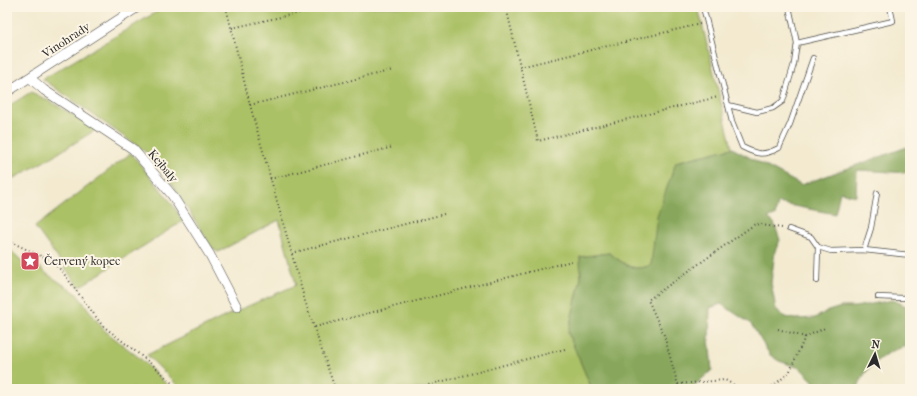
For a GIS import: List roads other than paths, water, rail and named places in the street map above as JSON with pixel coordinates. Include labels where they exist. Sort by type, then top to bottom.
[{"type":"street","name":"Vinohrady","points":[[7,92],[138,7]]},
{"type":"street","name":"Kejbaly","points":[[30,78],[44,90],[134,149],[172,195],[210,255],[237,307]]},
{"type":"lane","points":[[703,7],[725,95],[734,127],[742,147],[756,153],[767,154],[779,148],[790,124],[813,58]]},
{"type":"lane","points":[[728,105],[757,112],[773,108],[783,101],[794,64],[797,43],[789,7]]},
{"type":"lane","points":[[797,43],[893,21],[890,7]]},
{"type":"lane","points":[[864,250],[871,228],[877,193]]},
{"type":"lane","points":[[789,229],[810,237],[818,247],[836,252],[864,250],[910,255]]},
{"type":"lane","points":[[817,280],[818,247]]},
{"type":"lane","points":[[878,297],[904,298],[910,295]]},
{"type":"place","name":"Červený kopec","points":[[30,261]]}]
